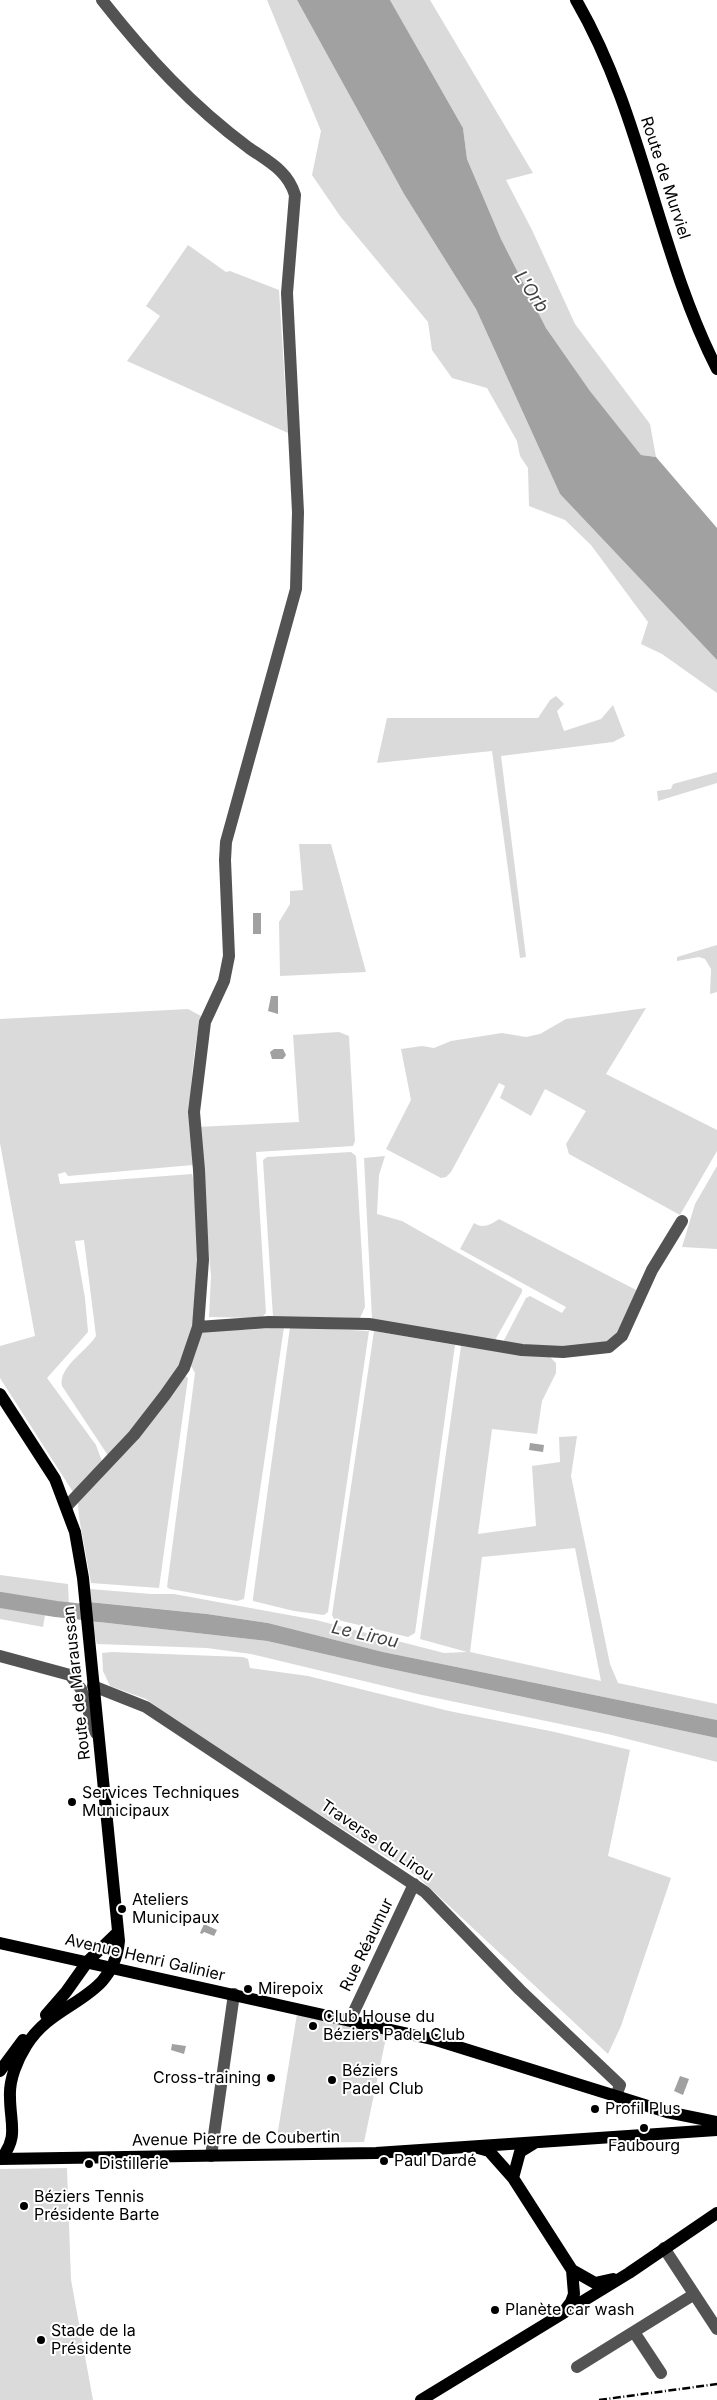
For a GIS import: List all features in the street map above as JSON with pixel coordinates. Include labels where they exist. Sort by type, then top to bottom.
[{"type":"main road","name":"Route de Murviel","points":[[576,0],[589,22],[621,96],[668,243],[703,341],[717,368]]},
{"type":"main road","name":"Route de Maraussan","points":[[0,1394],[55,1479],[76,1532],[118,1932],[118,1952],[113,1967]]},
{"type":"main road","name":"Route de Maraussan","points":[[0,1404],[64,1500]]},
{"type":"main road","points":[[0,2071],[30,2031],[66,1992],[88,1961],[118,1932]]},
{"type":"main road","name":"Avenue Henri Galinier","points":[[0,1943],[88,1961],[436,2040],[618,2091],[667,2112],[717,2122]]},
{"type":"main road","points":[[1,2159],[11,2145],[12,2121],[9,2095],[12,2079],[26,2045],[55,2014],[95,1990],[113,1967]]},
{"type":"main road","name":"Avenue Pierre de Coubertin","points":[[1,2159],[376,2153],[717,2130]]},
{"type":"main road","points":[[514,2178],[520,2152],[534,2143]]},
{"type":"main road","name":"Avenue Pierre de Coubertin","points":[[472,2146],[490,2151],[514,2178],[572,2270]]},
{"type":"main road","points":[[421,2400],[629,2273],[717,2213]]},
{"type":"main road","points":[[572,2270],[595,2283],[603,2283],[629,2273]]},
{"type":"main road","points":[[560,2316],[572,2302],[574,2294],[572,2270]]},
{"type":"street","points":[[64,1500],[134,1435],[165,1395],[184,1368],[198,1327],[203,1260],[194,1112],[205,1022],[224,981],[229,956],[226,842],[296,589],[298,574],[298,512],[287,293],[295,195],[291,182],[281,171],[223,128],[181,92],[102,0]]},
{"type":"street","points":[[198,1327],[269,1322],[368,1324],[522,1350],[563,1352],[609,1347],[622,1336],[652,1270],[682,1221]]},
{"type":"street","points":[[0,1656],[70,1675],[81,1689],[99,1742]]},
{"type":"street","name":"Traverse du Lirou","points":[[93,1686],[146,1707],[425,1892],[618,2091]]},
{"type":"street","name":"Rue Réaumur","points":[[350,2020],[414,1884]]},
{"type":"street","points":[[211,2156],[234,1994]]},
{"type":"street","points":[[664,2248],[717,2330]]},
{"type":"street","points":[[577,2367],[693,2295]]},
{"type":"street","points":[[634,2332],[661,2373]]},
{"type":"shaded area","points":[[267,0],[297,0],[404,194],[476,309],[560,494],[717,660],[717,693],[662,654],[641,644],[648,622],[591,545],[565,520],[529,506],[528,468],[520,456],[517,441],[487,388],[452,378],[432,350],[428,322],[340,216],[312,175],[321,131]]},
{"type":"shaded area","points":[[297,0],[390,0],[463,128],[467,159],[501,239],[546,328],[590,391],[641,455],[656,457],[717,528],[717,660],[560,494],[476,309],[404,194]]},
{"type":"shaded area","points":[[390,0],[430,0],[533,173],[506,180],[532,230],[575,324],[650,424],[656,457],[641,455],[590,391],[546,328],[501,239],[467,159],[463,128]]},
{"type":"shaded area","points":[[188,245],[226,272],[230,271],[279,290],[288,433],[127,361],[160,316],[146,306]]},
{"type":"shaded area","points":[[556,696],[564,704],[557,711],[564,731],[601,719],[613,705],[625,736],[613,742],[501,756],[526,957],[520,958],[492,751],[377,763],[387,718],[538,718],[550,700]]},
{"type":"shaded area","points":[[717,772],[717,783],[658,801],[657,791],[671,789],[673,784]]},
{"type":"shaded area","points":[[299,844],[331,844],[366,972],[280,976],[279,922],[290,904],[290,891],[303,890]]},
{"type":"shaded area","points":[[253,913],[261,913],[261,934],[253,934]]},
{"type":"shaded area","points":[[717,945],[717,992],[710,994],[711,969],[705,959],[699,957],[677,961],[677,957]]},
{"type":"shaded area","points":[[271,996],[278,996],[278,1014],[268,1011]]},
{"type":"shaded area","points":[[646,1008],[606,1074],[717,1130],[717,1151],[680,1215],[569,1154],[566,1144],[586,1111],[545,1089],[531,1116],[500,1098],[505,1086],[499,1083],[451,1172],[446,1177],[441,1178],[386,1149],[411,1100],[401,1049],[422,1046],[434,1048],[451,1041],[502,1033],[526,1037],[540,1034],[566,1019]]},
{"type":"shaded area","points":[[188,1009],[201,1016],[194,1053],[191,1090],[193,1165],[68,1176],[65,1172],[58,1174],[60,1184],[192,1174],[198,1219],[199,1273],[197,1301],[186,1350],[171,1381],[109,1457],[62,1386],[64,1372],[96,1336],[84,1240],[75,1241],[85,1298],[88,1332],[47,1378],[96,1445],[103,1464],[73,1492],[0,1378],[0,1346],[35,1336],[0,1143],[0,1019]]},
{"type":"shaded area","points":[[339,1032],[349,1036],[355,1141],[353,1146],[256,1152],[266,1313],[262,1317],[256,1318],[209,1317],[211,1276],[197,1127],[299,1122],[293,1035]]},
{"type":"shaded area","points":[[274,1049],[283,1049],[286,1055],[283,1059],[272,1059],[270,1052]]},
{"type":"shaded area","points":[[351,1152],[356,1156],[365,1307],[360,1318],[273,1317],[263,1160],[267,1157]]},
{"type":"shaded area","points":[[385,1156],[379,1175],[377,1214],[402,1221],[522,1289],[494,1342],[372,1319],[364,1158]]},
{"type":"shaded area","points":[[717,1166],[717,1249],[682,1247],[695,1204]]},
{"type":"shaded area","points":[[499,1219],[638,1291],[620,1334],[603,1350],[502,1344],[526,1298],[530,1296],[562,1313],[566,1307],[460,1249],[474,1223],[486,1226]]},
{"type":"shaded area","points":[[284,1327],[244,1599],[237,1601],[170,1589],[167,1587],[195,1373],[189,1362],[201,1333],[215,1329],[245,1330]]},
{"type":"shaded area","points":[[290,1327],[369,1331],[328,1612],[324,1615],[294,1611],[253,1601]]},
{"type":"shaded area","points":[[374,1331],[455,1345],[415,1633],[408,1637],[334,1619],[332,1615]]},
{"type":"shaded area","points":[[461,1346],[549,1356],[556,1363],[556,1373],[542,1401],[537,1434],[492,1429],[478,1534],[536,1526],[532,1466],[560,1462],[559,1437],[577,1436],[571,1476],[610,1664],[618,1683],[717,1704],[717,1720],[383,1652],[268,1623],[207,1614],[91,1602],[90,1589],[174,1594],[316,1620],[444,1653],[467,1652],[420,1639]],"holes":[[[575,1548],[601,1681],[470,1652],[482,1557]]]},
{"type":"shaded area","points":[[184,1375],[188,1378],[159,1588],[91,1583],[78,1502]]},
{"type":"shaded area","points":[[530,1443],[544,1445],[543,1452],[529,1450]]},
{"type":"shaded area","points":[[0,1575],[68,1584],[69,1606],[0,1596]]},
{"type":"shaded area","points":[[89,1602],[207,1614],[268,1623],[383,1652],[717,1720],[717,1738],[267,1641],[90,1621]]},
{"type":"shaded area","points":[[0,1607],[45,1615],[43,1627],[0,1619]]},
{"type":"shaded area","points":[[90,1621],[267,1641],[717,1738],[717,1762],[608,1734],[422,1695],[251,1654],[207,1648],[97,1644]]},
{"type":"shaded area","points":[[102,1653],[243,1657],[248,1659],[250,1668],[308,1676],[449,1711],[555,1732],[630,1750],[608,1856],[671,1878],[621,2026],[608,2054],[417,1876],[202,1740],[146,1699],[110,1686],[103,1671]]},
{"type":"shaded area","points":[[204,1924],[217,1930],[214,1936],[204,1932],[200,1933]]},
{"type":"shaded area","name":"Béziers Padel Club","points":[[297,2014],[387,2033],[364,2142],[276,2143]]},
{"type":"shaded area","points":[[172,2044],[186,2046],[184,2054],[171,2050]]},
{"type":"shaded area","points":[[680,2076],[689,2079],[683,2095],[674,2091]]},
{"type":"shaded area","name":"Stade de la Présidente","points":[[67,2168],[71,2280],[93,2400],[0,2400],[0,2169]]},
{"type":"waterway","name":"Le Lirou","points":[[0,1600],[102,1614]]},
{"type":"railway","points":[[599,2400],[717,2384]]},
{"type":"place","name":"Services Techniques Municipaux","points":[[72,1802]]},
{"type":"place","name":"Ateliers Municipaux","points":[[122,1909]]},
{"type":"place","name":"Mirepoix","points":[[248,1989]]},
{"type":"place","name":"Club House du Béziers Padel Club","points":[[313,2026]]},
{"type":"place","name":"Cross-training","points":[[271,2078]]},
{"type":"place","name":"Béziers Padel Club","points":[[332,2080]]},
{"type":"place","name":"Profil Plus","points":[[595,2109]]},
{"type":"place","name":"Faubourg","points":[[644,2128]]},
{"type":"place","name":"Paul Dardé","points":[[384,2161]]},
{"type":"place","name":"Distillerie","points":[[89,2164]]},
{"type":"place","name":"Béziers Tennis Présidente Barte","points":[[24,2206]]},
{"type":"place","name":"Planète car wash","points":[[495,2310]]},
{"type":"place","name":"Stade de la Présidente","points":[[41,2340]]},
{"type":"water label","name":"L'Orb","points":[[531,292]]}]
